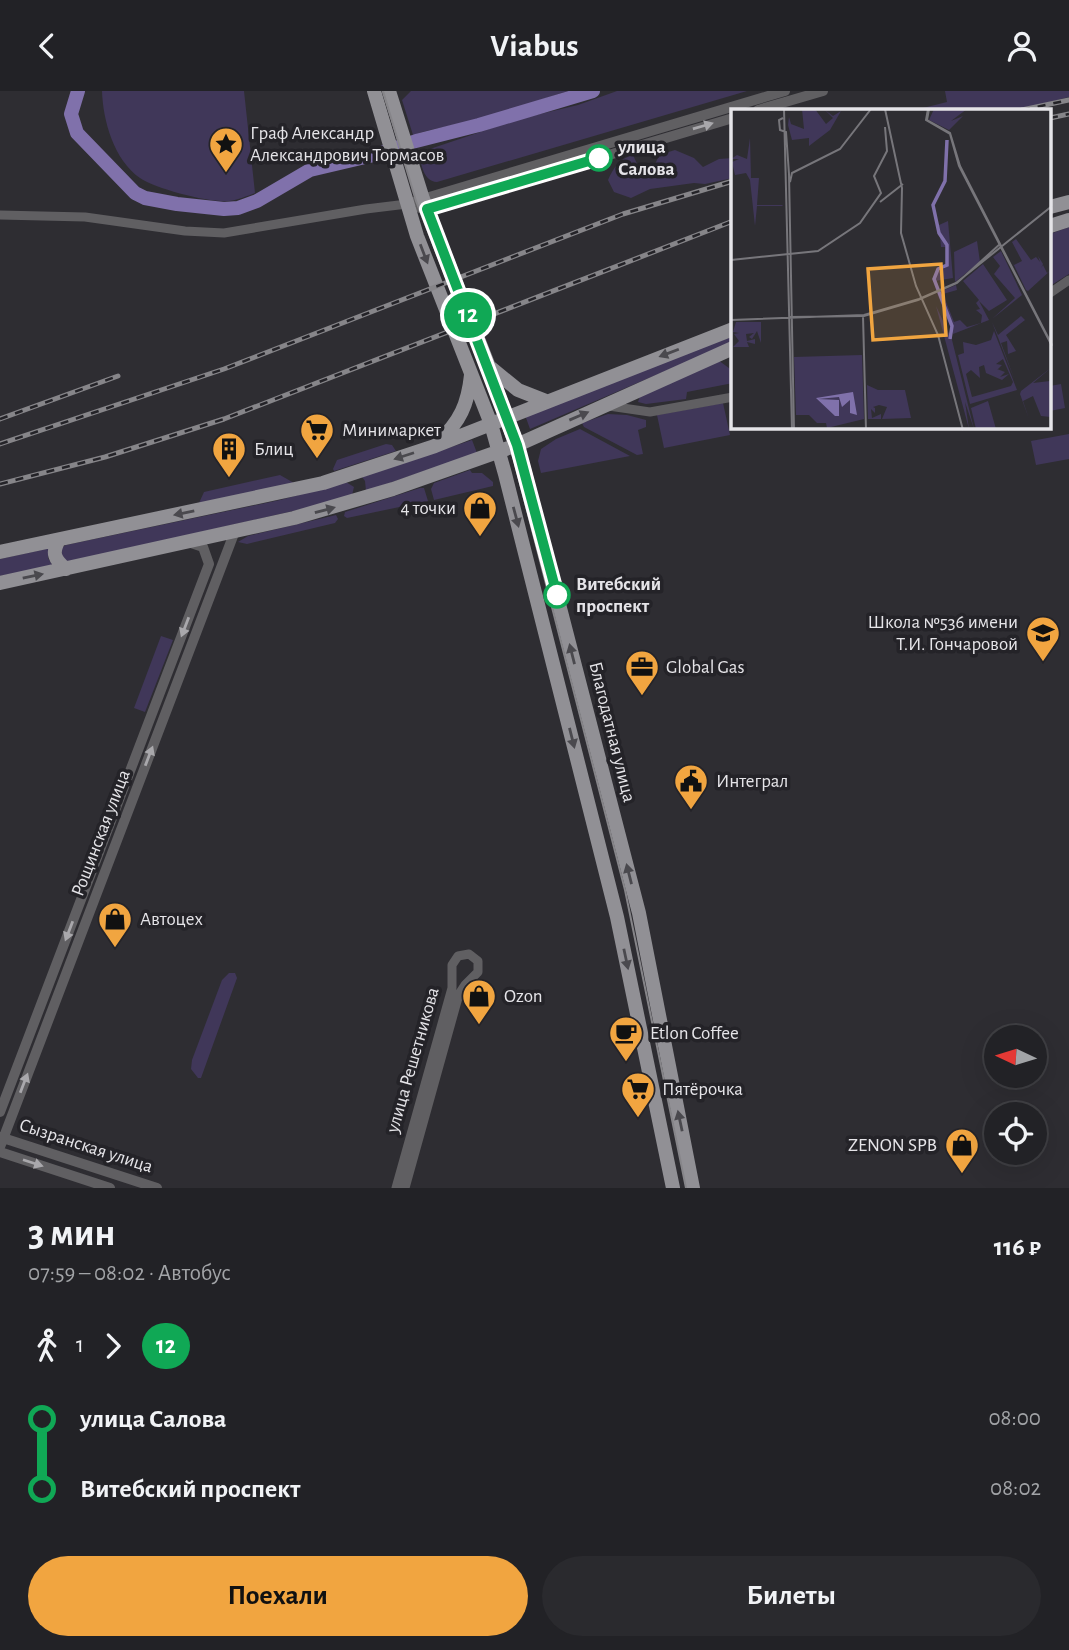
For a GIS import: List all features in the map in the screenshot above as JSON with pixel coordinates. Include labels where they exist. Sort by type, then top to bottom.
[{"type":"main road","points":[[374,91],[394,132],[403,162],[425,204]]},
{"type":"main road","points":[[389,91],[394,132]]},
{"type":"main road","points":[[403,162],[407,204]]},
{"type":"main road","points":[[1052,206],[1069,201]]},
{"type":"main road","name":"Благодатная улица","points":[[407,204],[491,424],[617,917],[673,1188]]},
{"type":"main road","name":"Благодатная улица","points":[[425,204],[517,445],[639,913],[693,1188]]},
{"type":"main road","points":[[1052,225],[1069,220]]},
{"type":"main road","points":[[0,552],[306,488],[435,446],[731,330]]},
{"type":"main road","points":[[0,583],[294,518],[356,500],[517,445],[731,349]]},
{"type":"main road","points":[[488,364],[518,390],[546,401]]},
{"type":"main road","points":[[435,446],[455,426],[464,411],[471,373]]},
{"type":"main road","points":[[347,475],[359,481],[361,486],[356,500]]},
{"type":"main road","points":[[58,540],[55,558],[66,569]]},
{"type":"street","points":[[425,204],[785,91]]},
{"type":"street","points":[[761,109],[823,91]]},
{"type":"street","points":[[0,215],[85,217],[185,231],[223,233],[366,209],[425,204],[731,119]]},
{"type":"street","points":[[1052,292],[1069,280]]},
{"type":"street","points":[[603,406],[650,412],[731,397]]},
{"type":"street","name":"Рощинская улица","points":[[1,1143],[235,531]]},
{"type":"street","name":"Рощинская улица","points":[[0,1112],[209,564],[203,547],[188,542]]},
{"type":"street","name":"улица Решетникова","points":[[396,1188],[451,994],[452,965],[458,956],[469,954],[478,961],[478,972],[459,995],[405,1188]]},
{"type":"street","name":"Сызранская улица","points":[[1,1143],[110,1188]]},
{"type":"street","name":"Сызранская улица","points":[[1,1143],[157,1188]]},
{"type":"shaded area","points":[[102,91],[244,91],[255,193],[229,201],[209,200],[170,191],[140,178],[123,161],[112,139]]},
{"type":"shaded area","points":[[411,91],[568,91],[483,118],[413,135],[402,100]]},
{"type":"shaded area","points":[[617,91],[747,91],[437,182],[429,179],[424,172],[418,153],[519,119],[578,105]]},
{"type":"shaded area","points":[[945,91],[1069,91],[1069,97],[1022,109],[919,109],[947,102]]},
{"type":"shaded area","points":[[675,150],[694,158],[703,167],[719,159],[731,158],[731,178],[705,184],[650,189],[631,198],[614,192],[608,180],[621,161],[633,155],[639,168],[654,167],[659,155]]},
{"type":"shaded area","points":[[1069,227],[1069,274],[1052,285],[1052,233]]},
{"type":"shaded area","points":[[731,337],[731,343],[530,429],[525,415]]},
{"type":"shaded area","points":[[718,360],[731,370],[731,383],[687,392],[686,399],[646,404],[638,402],[640,396]]},
{"type":"shaded area","points":[[1061,384],[1065,408],[1052,411],[1052,386]]},
{"type":"shaded area","points":[[723,403],[730,435],[664,448],[657,415]]},
{"type":"shaded area","points":[[608,414],[646,420],[646,427],[638,430],[643,454],[637,455],[584,427],[582,423]]},
{"type":"shaded area","points":[[580,429],[630,456],[541,473],[538,461],[541,449]]},
{"type":"shaded area","points":[[1069,434],[1069,459],[1036,465],[1031,441]]},
{"type":"shaded area","points":[[472,440],[477,453],[366,491],[362,477]]},
{"type":"shaded area","points":[[386,444],[392,445],[396,451],[334,471],[333,469],[337,460]]},
{"type":"shaded area","points":[[470,470],[472,473],[482,473],[493,482],[493,486],[434,500],[431,489],[434,483]]},
{"type":"shaded area","points":[[280,475],[294,483],[199,503],[204,492]]},
{"type":"shaded area","points":[[346,482],[354,487],[352,495],[315,506],[69,562],[63,560],[61,548],[66,545],[280,500]]},
{"type":"shaded area","points":[[424,488],[428,501],[347,518],[344,516],[345,512]]},
{"type":"shaded area","points":[[336,515],[338,519],[335,523],[247,544],[238,542],[248,536]]},
{"type":"shaded area","points":[[50,548],[48,558],[53,566],[0,576],[0,559]]},
{"type":"shaded area","points":[[161,636],[173,640],[145,712],[134,708]]},
{"type":"shaded area","points":[[229,973],[235,973],[237,978],[201,1078],[198,1078],[191,1069],[192,1060],[222,980]]},
{"type":"waterway","points":[[78,91],[71,114],[77,133],[135,193],[145,198],[177,204],[224,209],[238,208],[257,201],[310,170],[378,154],[593,91]]},
{"type":"tram line","points":[[383,91],[416,201],[496,405],[514,460],[625,890],[686,1188]]},
{"type":"railway","points":[[1027,109],[1069,100]]},
{"type":"railway","points":[[1052,118],[1069,114]]},
{"type":"railway","points":[[0,444],[224,369],[623,214],[731,182]]},
{"type":"railway","points":[[0,484],[105,457],[224,419],[731,222]]},
{"type":"railway","points":[[0,419],[118,376]]},
{"type":"bus line","name":"12","points":[[557,595],[517,445],[427,209],[599,158]]},
{"type":"place","name":"улица Салова","points":[[599,158]]},
{"type":"place","name":"Граф Александр Александрович Тормасов","points":[[226,174]]},
{"type":"place","name":"Минимаркет","points":[[317,460]]},
{"type":"place","name":"Блиц","points":[[229,479]]},
{"type":"place","name":"4 точки","points":[[480,538]]},
{"type":"place","name":"Витебский проспект","points":[[557,595]]},
{"type":"place","name":"Школа №536 имени Т.И. Гончаровой","points":[[1043,663]]},
{"type":"place","name":"Global Gas","points":[[642,697]]},
{"type":"place","name":"Интеграл","points":[[691,811]]},
{"type":"place","name":"Автоцех","points":[[115,949]]},
{"type":"place","name":"Ozon","points":[[479,1026]]},
{"type":"place","name":"Etlon Coffee","points":[[626,1063]]},
{"type":"place","name":"Пятёрочка","points":[[638,1119]]},
{"type":"place","name":"ZENON SPB","points":[[962,1175]]}]
